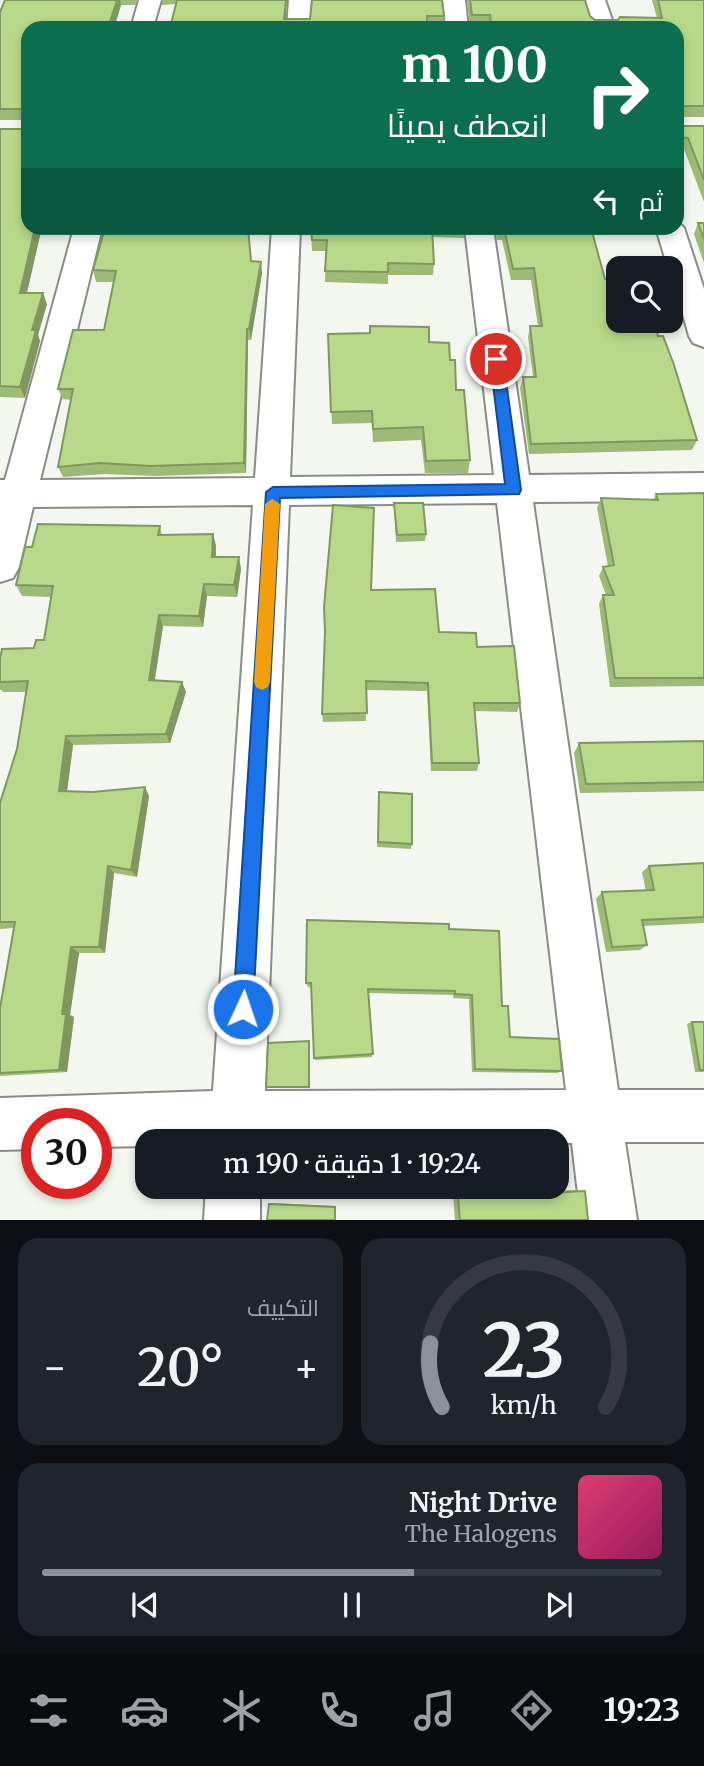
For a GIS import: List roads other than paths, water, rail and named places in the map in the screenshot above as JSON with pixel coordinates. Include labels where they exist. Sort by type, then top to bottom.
[{"type":"street","points":[[144,21],[150,0]]},
{"type":"street","points":[[298,21],[300,0]]},
{"type":"street","points":[[454,0],[456,21]]},
{"type":"street","points":[[594,0],[602,21]]},
{"type":"street","points":[[0,567],[9,494],[86,235]]},
{"type":"street","points":[[236,1129],[286,235]]},
{"type":"street","points":[[480,235],[609,1220]]},
{"type":"street","points":[[672,235],[704,336]]},
{"type":"street","points":[[9,494],[704,487]]},
{"type":"street","points":[[0,1124],[236,1129],[594,1116],[704,1116]]},
{"type":"street","points":[[232,1220],[233,1199]]}]
